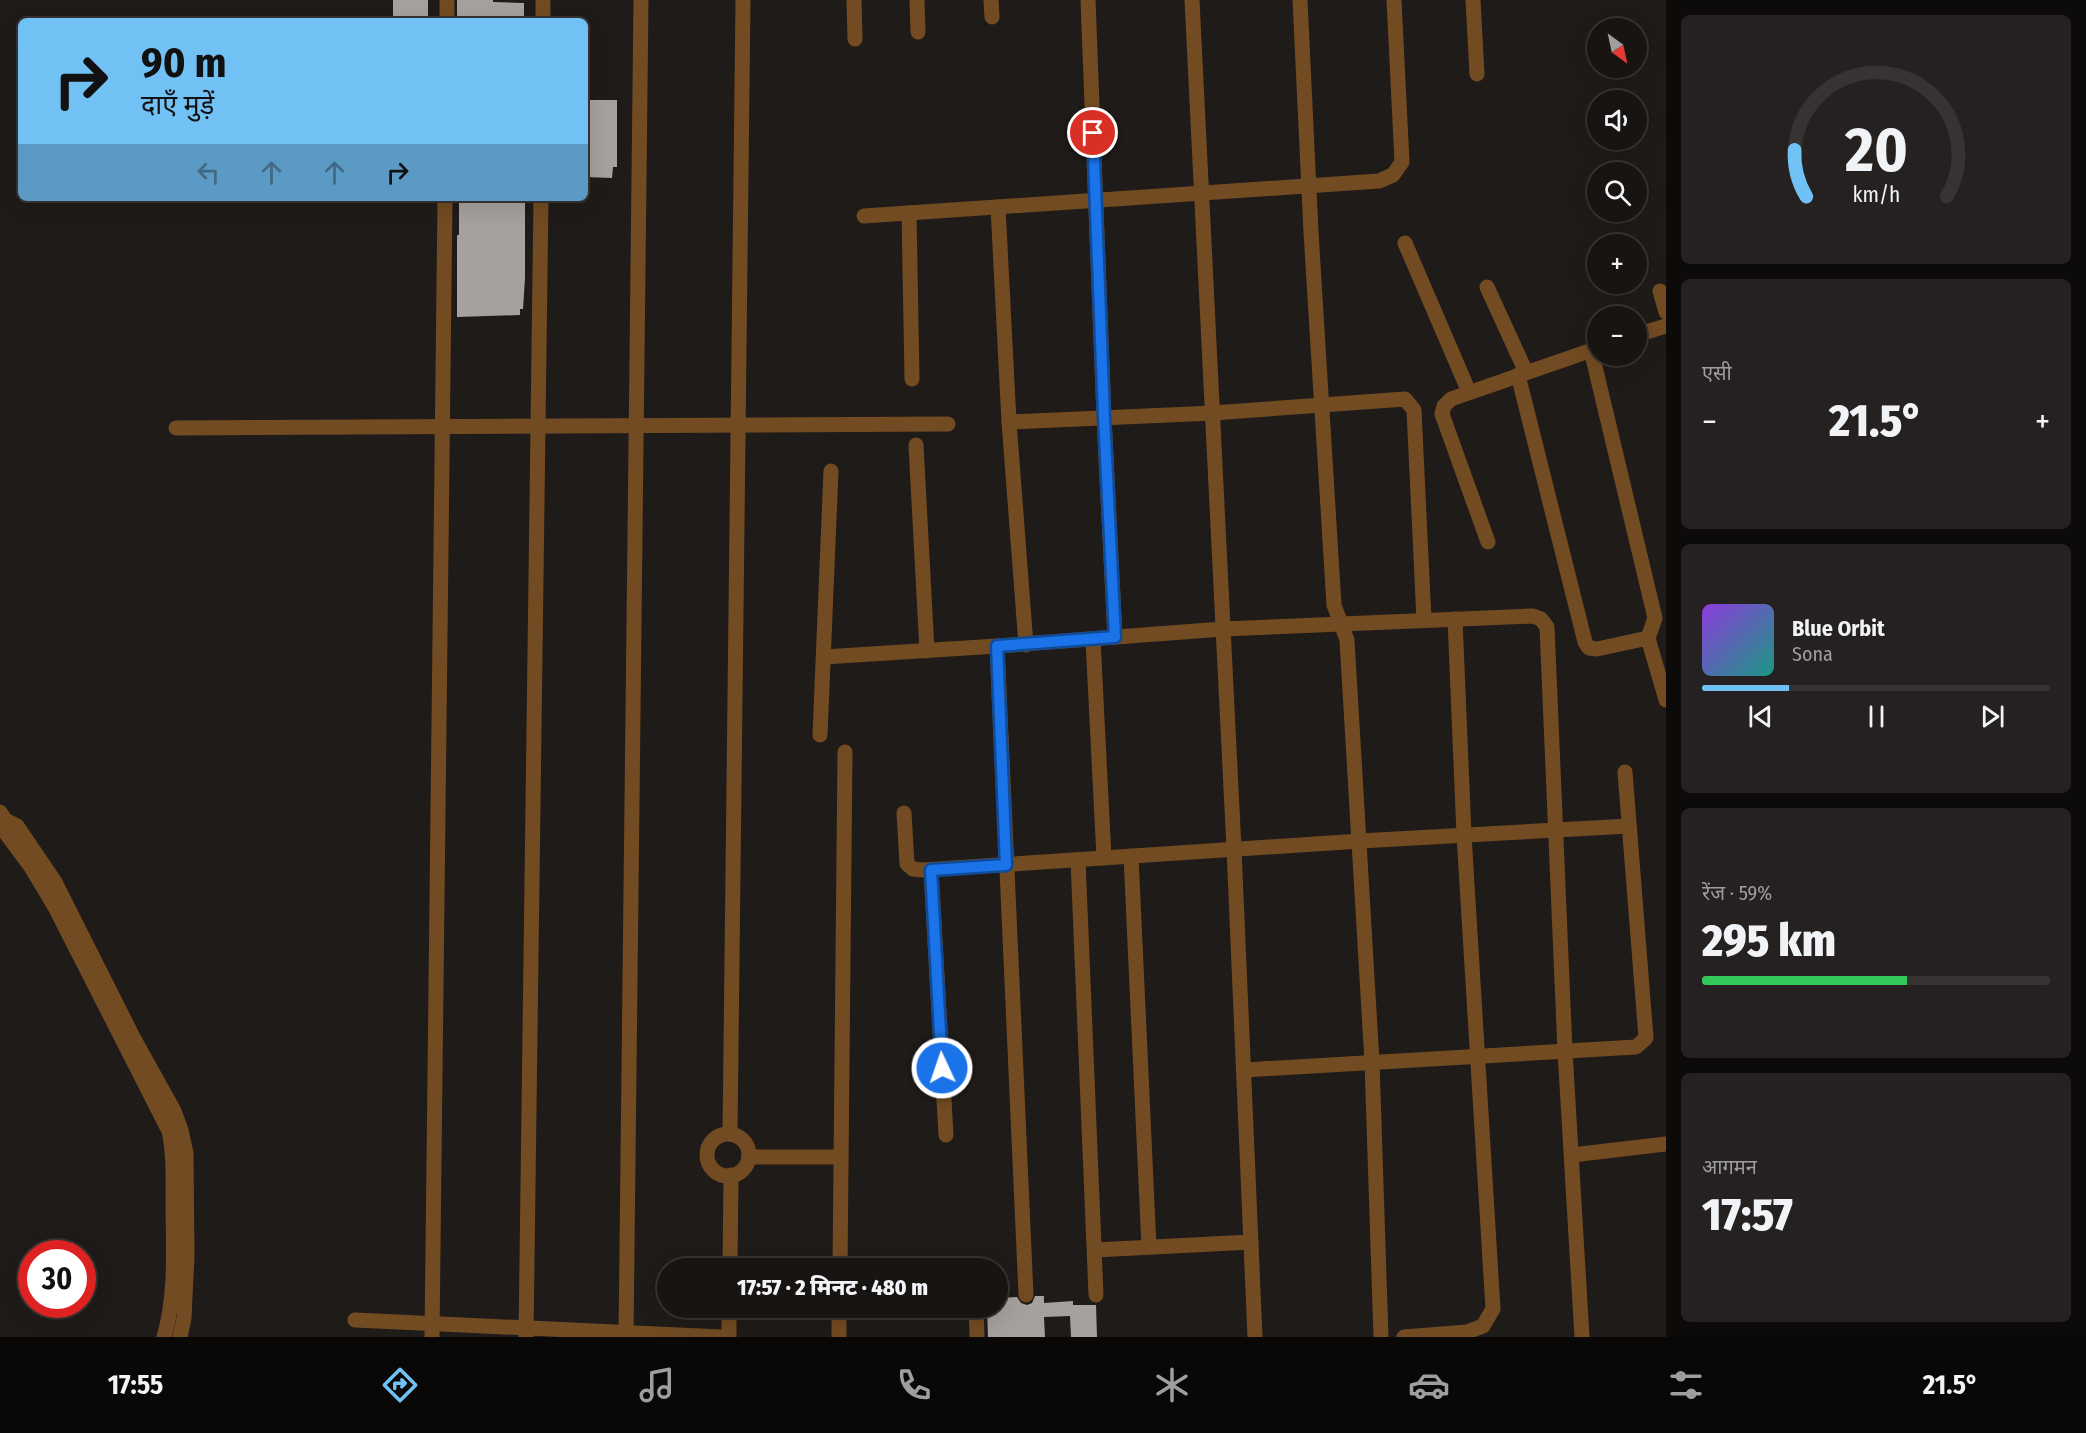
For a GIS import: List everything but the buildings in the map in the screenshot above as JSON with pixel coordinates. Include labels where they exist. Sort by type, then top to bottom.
[{"type":"street","points":[[447,0],[447,18]]},
{"type":"street","points":[[543,0],[543,18]]},
{"type":"street","points":[[626,1334],[640,0]]},
{"type":"street","points":[[730,1134],[743,0]]},
{"type":"street","points":[[854,0],[855,39]]},
{"type":"street","points":[[917,0],[918,32]]},
{"type":"street","points":[[992,0],[992,17]]},
{"type":"street","points":[[1088,0],[1115,637]]},
{"type":"street","points":[[1192,0],[1234,849],[1255,1337]]},
{"type":"street","points":[[1300,0],[1334,605],[1347,640],[1360,841],[1372,1062],[1381,1337]]},
{"type":"street","points":[[864,216],[1379,181],[1393,175],[1402,162],[1394,0]]},
{"type":"street","points":[[1473,0],[1477,74]]},
{"type":"street","points":[[432,1330],[445,201]]},
{"type":"street","points":[[526,1332],[541,201]]},
{"type":"street","points":[[998,207],[1009,422],[1026,645]]},
{"type":"street","points":[[909,213],[912,379]]},
{"type":"street","points":[[1405,243],[1469,392]]},
{"type":"street","points":[[1486,287],[1522,374],[1585,642],[1589,648],[1597,649],[1648,638]]},
{"type":"street","points":[[1660,291],[1666,312]]},
{"type":"street","points":[[1647,332],[1666,326]]},
{"type":"street","points":[[1488,542],[1442,414],[1444,406],[1451,399],[1469,392],[1587,351]]},
{"type":"street","points":[[1598,366],[1655,618],[1648,638],[1666,700]]},
{"type":"street","points":[[1009,422],[1213,412],[1405,399],[1414,410],[1424,620]]},
{"type":"street","points":[[176,428],[738,427],[948,424]]},
{"type":"street","points":[[916,445],[927,651]]},
{"type":"street","points":[[820,735],[831,471]]},
{"type":"street","points":[[824,657],[1026,645],[1223,629],[1533,616],[1541,619],[1547,627],[1565,1051],[1582,1337]]},
{"type":"street","points":[[1404,1337],[1467,1332],[1483,1326],[1493,1309],[1464,835],[1455,619]]},
{"type":"street","points":[[1093,640],[1104,858]]},
{"type":"street","points":[[997,646],[1026,1294]]},
{"type":"street","points":[[840,1258],[845,752]]},
{"type":"street","points":[[1244,1070],[1636,1047],[1646,1038],[1625,772]]},
{"type":"street","points":[[904,813],[907,864],[913,869],[931,870],[1360,841],[1629,826]]},
{"type":"street","points":[[2,816],[5,832],[31,867],[56,909],[169,1131],[174,1156],[175,1241],[173,1280],[164,1337]]},
{"type":"street","points":[[2,816],[18,826],[55,882],[134,1039],[174,1111],[181,1130],[186,1153],[187,1255],[184,1318],[180,1337]]},
{"type":"street","points":[[1131,856],[1149,1247]]},
{"type":"street","points":[[1078,860],[1096,1295]]},
{"type":"street","points":[[931,870],[946,1135]]},
{"type":"street","points":[[730,1134],[742,1139],[746,1144],[749,1157],[744,1168],[731,1175],[718,1173],[712,1168],[708,1155],[712,1142],[717,1137],[730,1134]]},
{"type":"street","points":[[1572,1155],[1666,1144]]},
{"type":"street","points":[[749,1157],[842,1157]]},
{"type":"street","points":[[730,1258],[731,1175]]},
{"type":"street","points":[[1095,1250],[1251,1242]]},
{"type":"street","points":[[729,1318],[729,1337]]},
{"type":"street","points":[[839,1318],[839,1337]]},
{"type":"street","points":[[976,1318],[977,1337]]},
{"type":"street","points":[[355,1320],[432,1330],[722,1337]]},
{"type":"route","points":[[942,1068],[931,870],[1006,865],[997,646],[1115,637],[1093,133]]}]
